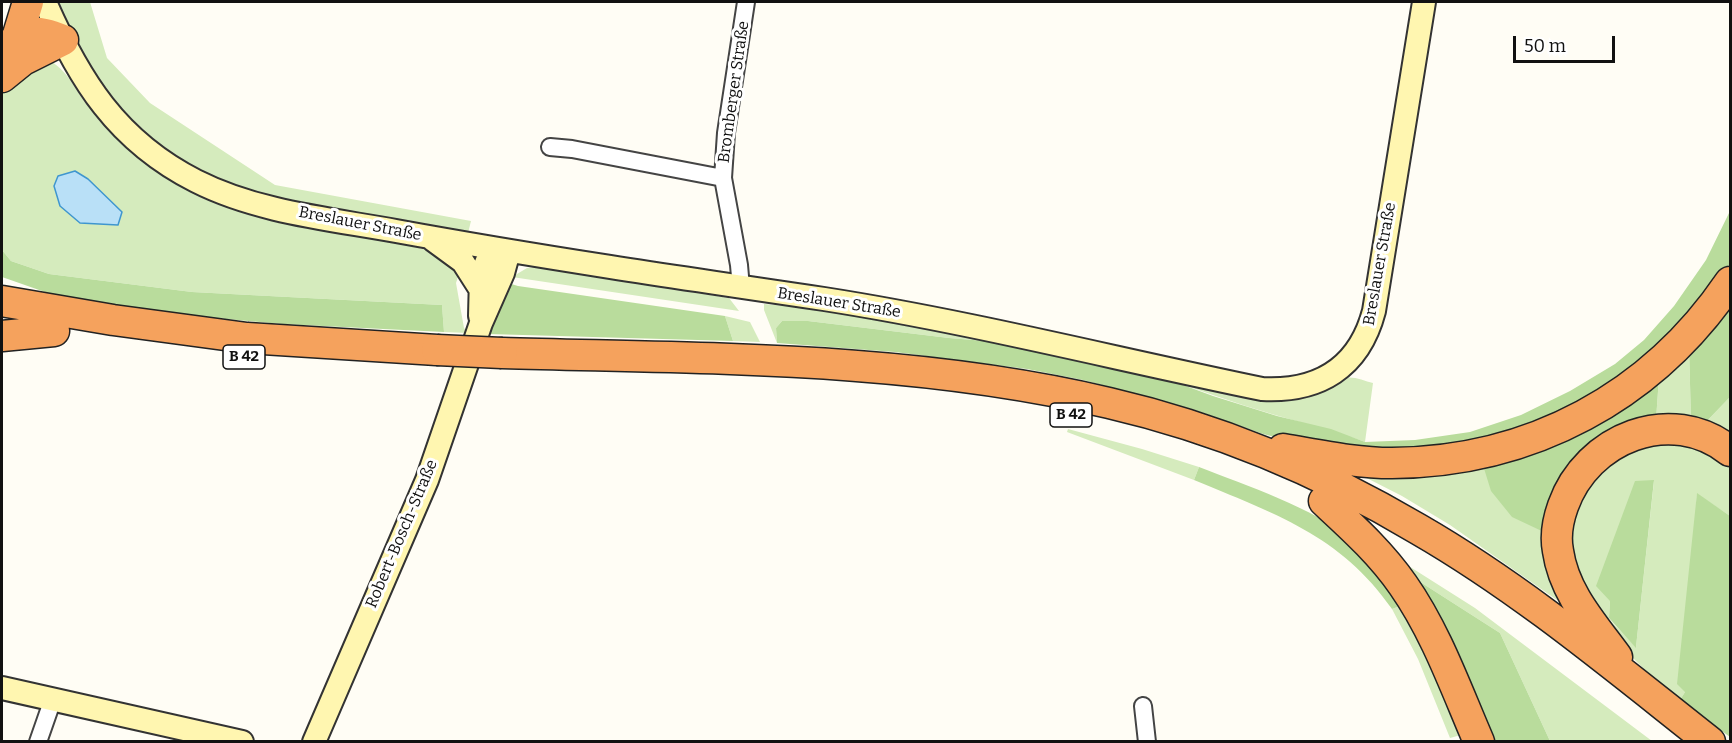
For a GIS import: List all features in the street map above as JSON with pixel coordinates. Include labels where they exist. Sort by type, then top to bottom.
[{"type":"highway","points":[[9,45],[28,2]]},
{"type":"highway","points":[[9,45],[34,32],[49,34],[63,40]]},
{"type":"highway","points":[[2,77],[23,60],[63,40]]},
{"type":"highway","points":[[1238,442],[1390,463],[1469,456],[1518,443],[1545,434],[1587,414],[1644,377],[1684,340],[1731,282]]},
{"type":"highway","points":[[2,283],[57,321]]},
{"type":"highway","name":"B 42","points":[[2,301],[57,321],[172,349],[225,355],[335,365],[436,359],[803,373],[943,374],[1049,390],[1146,412],[1238,442],[1325,479],[1419,529],[1519,596],[1710,741]]},
{"type":"highway","name":"B 42","points":[[2,320],[57,321]]},
{"type":"highway","points":[[2,336],[57,321]]},
{"type":"highway","name":"B 42","points":[[803,373],[961,396],[1081,417],[1137,430],[1234,461],[1369,522],[1412,547],[1506,609],[1678,741]]},
{"type":"highway","points":[[1641,688],[1587,616],[1568,585],[1557,549],[1558,529],[1566,498],[1574,482],[1595,457],[1609,447],[1636,434],[1666,429],[1680,431],[1712,439],[1731,451]]},
{"type":"highway","points":[[1324,501],[1376,552],[1412,598],[1479,741]]},
{"type":"street","name":"Breslauer Straße","points":[[45,2],[80,74],[114,118],[142,146],[194,180],[230,195],[270,207],[429,237],[851,304],[984,329],[1262,389],[1291,390],[1314,383],[1335,372],[1362,344],[1371,323],[1424,2]]},
{"type":"street","name":"Bromberger Straße","points":[[741,288],[740,264],[723,178],[726,133],[746,2]]},
{"type":"street","points":[[550,147],[572,149],[723,178]]},
{"type":"street","points":[[429,237],[463,262],[479,287]]},
{"type":"street","name":"Robert-Bosch-Straße","points":[[481,323],[479,287],[482,269],[501,249]]},
{"type":"street","name":"Robert-Bosch-Straße","points":[[314,741],[427,480],[481,323],[503,273],[501,249]]},
{"type":"street","points":[[2,688],[242,741]]},
{"type":"street","points":[[38,741],[53,699]]},
{"type":"street","points":[[1143,706],[1147,741]]},
{"type":"green space","points":[[59,2],[90,2],[107,58],[150,103],[275,185],[471,221],[468,233],[283,201],[231,185],[189,166],[150,140],[108,97],[84,58]]},
{"type":"green space","points":[[47,59],[66,74],[99,120],[124,145],[151,167],[196,194],[254,215],[400,243],[424,249],[444,258],[460,271],[456,283],[464,328],[468,333],[444,332],[442,305],[192,292],[49,274],[11,261],[2,250],[2,90]]},
{"type":"green space","points":[[1730,211],[1730,263],[1718,284],[1668,345],[1551,423],[1428,453],[1303,444],[1263,434],[1195,410],[1137,394],[1027,369],[895,352],[777,343],[776,328],[782,321],[808,321],[1009,343],[1156,375],[1213,396],[1277,416],[1331,429],[1365,442],[1415,440],[1470,432],[1521,415],[1570,391],[1615,364],[1644,340],[1674,306],[1706,260]]},
{"type":"green space","points":[[2,250],[11,261],[49,274],[192,292],[442,305],[444,332],[282,324],[192,316],[62,298],[2,277]]},
{"type":"green space","points":[[536,267],[729,298],[739,311],[512,277],[527,268]]},
{"type":"green space","points":[[508,283],[725,316],[733,341],[488,334]]},
{"type":"green space","points":[[1730,296],[1730,397],[1705,423],[1691,420],[1689,347]]},
{"type":"green space","points":[[764,304],[852,312],[1009,343],[808,321],[782,321],[776,328],[777,343],[764,310]]},
{"type":"green space","points":[[725,316],[750,322],[760,342],[733,341]]},
{"type":"green space","points":[[1689,347],[1691,420],[1656,420],[1659,377]]},
{"type":"green space","points":[[1156,375],[1274,400],[1309,396],[1345,378],[1373,383],[1365,442],[1245,406]]},
{"type":"green space","points":[[1659,377],[1656,420],[1638,422],[1546,533],[1512,517],[1491,491],[1482,462]]},
{"type":"green space","points":[[1730,397],[1730,437],[1705,423]]},
{"type":"green space","points":[[1068,429],[1199,467],[1194,480],[1067,432]]},
{"type":"green space","points":[[1665,437],[1730,460],[1730,516],[1697,494],[1685,692],[1680,700],[1646,671],[1613,638],[1588,607],[1564,524],[1595,465]],"holes":[[[1654,480],[1636,647],[1609,619],[1610,601]]]},
{"type":"green space","points":[[1482,462],[1546,533],[1564,605],[1450,525],[1402,496],[1347,468]]},
{"type":"green space","points":[[1199,467],[1279,498],[1337,529],[1367,555],[1408,603],[1392,609],[1351,562],[1328,544],[1278,516],[1194,480]]},
{"type":"green space","points":[[1654,480],[1636,648],[1609,618],[1610,601],[1596,586],[1635,481]]},
{"type":"green space","points":[[1697,493],[1730,516],[1730,737],[1680,700],[1685,692],[1677,684]]},
{"type":"green space","points":[[1385,551],[1475,608],[1652,741],[1550,741],[1500,633],[1400,569]]},
{"type":"green space","points":[[1400,569],[1500,633],[1550,741],[1489,741]]},
{"type":"green space","points":[[1408,603],[1468,733],[1450,738],[1418,659],[1392,609]]},
{"type":"water","points":[[75,171],[88,179],[122,212],[118,225],[80,223],[60,206],[54,186],[58,176]]}]
